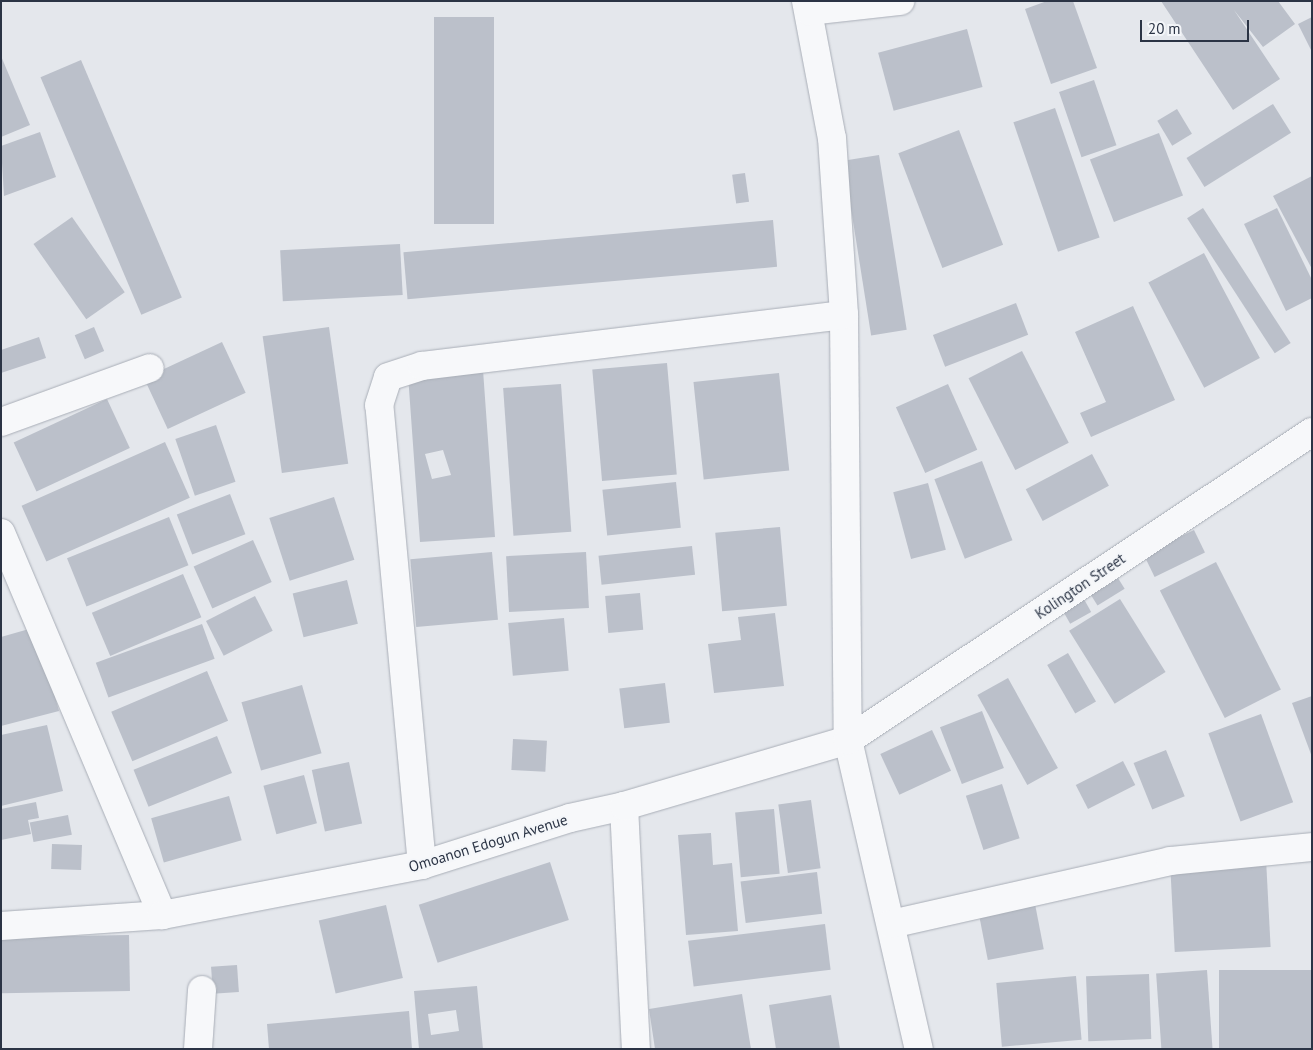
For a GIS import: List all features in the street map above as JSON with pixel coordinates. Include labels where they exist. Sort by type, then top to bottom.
[{"type":"street","points":[[900,1],[807,6],[832,138],[844,315],[848,740],[919,1049]]},
{"type":"street","points":[[422,865],[379,405],[388,377],[422,366],[844,315]]},
{"type":"street","points":[[1,422],[150,368]]},
{"type":"street","name":"Kolington Street","points":[[848,740],[1312,432]]},
{"type":"street","points":[[1,533],[162,915]]},
{"type":"street","name":"Omoanon Edogun Avenue","points":[[1,926],[162,915],[422,865],[570,818],[624,806],[848,740]]},
{"type":"street","points":[[624,806],[636,1049]]},
{"type":"street","points":[[891,924],[1170,861],[1312,848]]},
{"type":"street","points":[[198,1049],[202,990]]},
{"type":"building","points":[[1047,1],[1073,1],[1097,68],[1051,84],[1025,9]]},
{"type":"building","points":[[1161,1],[1278,1],[1295,24],[1263,47],[1234,10],[1280,79],[1233,110]]},
{"type":"building","points":[[434,17],[494,17],[494,224],[434,224]]},
{"type":"building","points":[[1312,17],[1312,52],[1298,24]]},
{"type":"building","points":[[967,29],[983,87],[894,111],[878,53]]},
{"type":"building","points":[[1,56],[30,125],[1,137]]},
{"type":"building","points":[[81,60],[182,297],[141,315],[40,77]]},
{"type":"building","points":[[1094,80],[1116,145],[1081,157],[1059,92]]},
{"type":"building","points":[[1273,104],[1291,133],[1205,187],[1186,158]]},
{"type":"building","points":[[1055,108],[1100,238],[1058,252],[1013,122]]},
{"type":"building","points":[[1177,109],[1192,134],[1172,146],[1157,121]]},
{"type":"building","points":[[959,130],[1003,245],[942,268],[898,153]]},
{"type":"building","points":[[40,132],[56,177],[4,196],[1,146]]},
{"type":"building","points":[[1159,133],[1183,196],[1114,222],[1090,160]]},
{"type":"building","points":[[879,155],[907,330],[871,335],[843,161]]},
{"type":"building","points":[[745,173],[749,202],[736,204],[732,175]]},
{"type":"building","points":[[1312,176],[1312,269],[1273,196]]},
{"type":"building","points":[[1203,208],[1291,343],[1275,353],[1187,218]]},
{"type":"building","points":[[1277,208],[1312,280],[1312,298],[1286,311],[1244,224]]},
{"type":"building","points":[[72,217],[125,292],[86,319],[33,244]]},
{"type":"building","points":[[773,220],[777,267],[408,299],[403,252]]},
{"type":"building","points":[[400,244],[403,295],[283,301],[280,250]]},
{"type":"building","points":[[1204,253],[1260,358],[1204,388],[1148,283]]},
{"type":"building","points":[[1016,303],[1028,335],[945,367],[933,335]]},
{"type":"building","points":[[1133,306],[1175,400],[1091,437],[1080,413],[1106,402],[1075,332]]},
{"type":"building","points":[[94,327],[104,351],[85,359],[75,335]]},
{"type":"building","points":[[329,327],[348,464],[282,473],[263,336]]},
{"type":"building","points":[[39,337],[46,358],[1,373],[1,350]]},
{"type":"building","points":[[222,342],[246,393],[168,429],[144,378]]},
{"type":"building","points":[[1022,351],[1069,443],[1015,470],[969,378]]},
{"type":"building","points":[[667,363],[677,475],[602,481],[592,370]]},
{"type":"building","points":[[483,370],[495,537],[420,542],[408,375]],"holes":[[[443,450],[451,475],[432,479],[425,454]]]},
{"type":"building","points":[[779,373],[789,470],[704,479],[693,382]]},
{"type":"building","points":[[561,384],[571,532],[513,536],[503,388]]},
{"type":"building","points":[[948,384],[977,450],[925,473],[896,407]]},
{"type":"building","points":[[107,399],[130,448],[36,491],[14,443]]},
{"type":"building","points":[[216,425],[236,482],[195,496],[175,439]]},
{"type":"building","points":[[165,442],[190,498],[46,562],[22,506]]},
{"type":"building","points":[[1092,454],[1109,486],[1043,521],[1026,489]]},
{"type":"building","points":[[982,461],[1012,540],[965,559],[934,479]]},
{"type":"building","points":[[676,482],[681,528],[607,535],[602,490]]},
{"type":"building","points":[[928,483],[946,550],[911,559],[893,492]]},
{"type":"building","points":[[230,494],[245,534],[192,555],[177,514]]},
{"type":"building","points":[[334,497],[354,560],[290,581],[269,518]]},
{"type":"building","points":[[169,517],[188,565],[86,606],[67,558]]},
{"type":"building","points":[[780,527],[787,606],[722,611],[715,533]]},
{"type":"building","points":[[1194,530],[1205,552],[1155,577],[1144,555]]},
{"type":"building","points":[[253,540],[272,582],[212,608],[194,566]]},
{"type":"building","points":[[692,546],[695,575],[602,585],[599,556]]},
{"type":"building","points":[[492,552],[498,620],[416,627],[410,559]]},
{"type":"building","points":[[586,552],[589,608],[509,612],[506,556]]},
{"type":"building","points":[[1216,562],[1281,689],[1225,718],[1160,591]]},
{"type":"building","points":[[1113,570],[1125,589],[1098,606],[1086,587]]},
{"type":"building","points":[[183,574],[201,617],[110,656],[92,613]]},
{"type":"building","points":[[347,580],[358,624],[304,637],[293,594]]},
{"type":"building","points":[[1080,592],[1091,612],[1070,624],[1059,604]]},
{"type":"building","points":[[640,593],[643,630],[608,633],[605,596]]},
{"type":"building","points":[[255,596],[273,631],[224,656],[206,621]]},
{"type":"building","points":[[1120,599],[1166,672],[1115,704],[1069,631]]},
{"type":"building","points":[[775,613],[784,686],[714,693],[708,644],[741,640],[738,617]]},
{"type":"building","points":[[564,618],[569,671],[513,676],[508,623]]},
{"type":"building","points":[[202,624],[215,659],[108,697],[96,663]]},
{"type":"building","points":[[36,627],[59,711],[1,726],[1,637]]},
{"type":"building","points":[[1068,653],[1096,701],[1075,713],[1047,665]]},
{"type":"building","points":[[207,671],[228,721],[132,761],[111,712]]},
{"type":"building","points":[[1008,678],[1058,768],[1027,785],[977,695]]},
{"type":"building","points":[[665,683],[670,723],[624,728],[619,689]]},
{"type":"building","points":[[302,685],[322,753],[261,771],[241,702]]},
{"type":"building","points":[[1312,696],[1312,757],[1292,703]]},
{"type":"building","points":[[982,711],[1004,768],[962,784],[940,727]]},
{"type":"building","points":[[1261,714],[1293,802],[1241,821],[1208,733]]},
{"type":"building","points":[[47,725],[63,791],[1,806],[1,735]]},
{"type":"building","points":[[932,730],[951,771],[899,795],[880,754]]},
{"type":"building","points":[[217,736],[232,773],[149,807],[134,770]]},
{"type":"building","points":[[513,739],[547,741],[545,772],[511,770]]},
{"type":"building","points":[[1166,750],[1185,796],[1152,809],[1134,763]]},
{"type":"building","points":[[1123,761],[1135,785],[1088,809],[1076,785]]},
{"type":"building","points":[[349,762],[362,824],[325,832],[312,770]]},
{"type":"building","points":[[304,775],[317,823],[276,834],[263,786]]},
{"type":"building","points":[[1002,784],[1020,838],[983,850],[966,796]]},
{"type":"building","points":[[229,796],[242,840],[164,863],[151,818]]},
{"type":"building","points":[[811,800],[821,868],[788,873],[778,805]]},
{"type":"building","points":[[36,802],[39,818],[28,820],[31,834],[1,840],[1,809]]},
{"type":"building","points":[[774,809],[780,874],[741,877],[735,812]]},
{"type":"building","points":[[68,815],[72,835],[34,842],[30,822]]},
{"type":"building","points":[[711,833],[713,865],[732,863],[738,931],[686,935],[678,835]]},
{"type":"building","points":[[52,844],[82,845],[81,870],[51,869]]},
{"type":"building","points":[[1266,859],[1271,947],[1175,952],[1170,864]]},
{"type":"building","points":[[550,862],[569,920],[438,963],[419,905]]},
{"type":"building","points":[[817,872],[822,914],[746,923],[741,881]]},
{"type":"building","points":[[1035,904],[1044,949],[988,960],[979,915]]},
{"type":"building","points":[[386,905],[403,978],[336,994],[319,921]]},
{"type":"building","points":[[825,924],[831,970],[694,986],[688,941]]},
{"type":"building","points":[[129,935],[130,991],[2,993],[1,937]]},
{"type":"building","points":[[237,965],[239,992],[213,994],[211,967]]},
{"type":"building","points":[[1207,970],[1213,1049],[1161,1049],[1156,974]]},
{"type":"building","points":[[1219,970],[1312,970],[1312,1049],[1219,1049]]},
{"type":"building","points":[[1149,974],[1151,1039],[1088,1041],[1086,976]]},
{"type":"building","points":[[1076,976],[1082,1040],[1002,1047],[996,983]]},
{"type":"building","points":[[477,986],[483,1049],[419,1049],[414,991]],"holes":[[[456,1010],[459,1031],[431,1035],[428,1014]]]},
{"type":"building","points":[[742,994],[751,1049],[655,1049],[649,1009]]},
{"type":"building","points":[[831,995],[840,1049],[776,1049],[769,1005]]},
{"type":"building","points":[[409,1011],[412,1049],[269,1049],[267,1024]]}]
